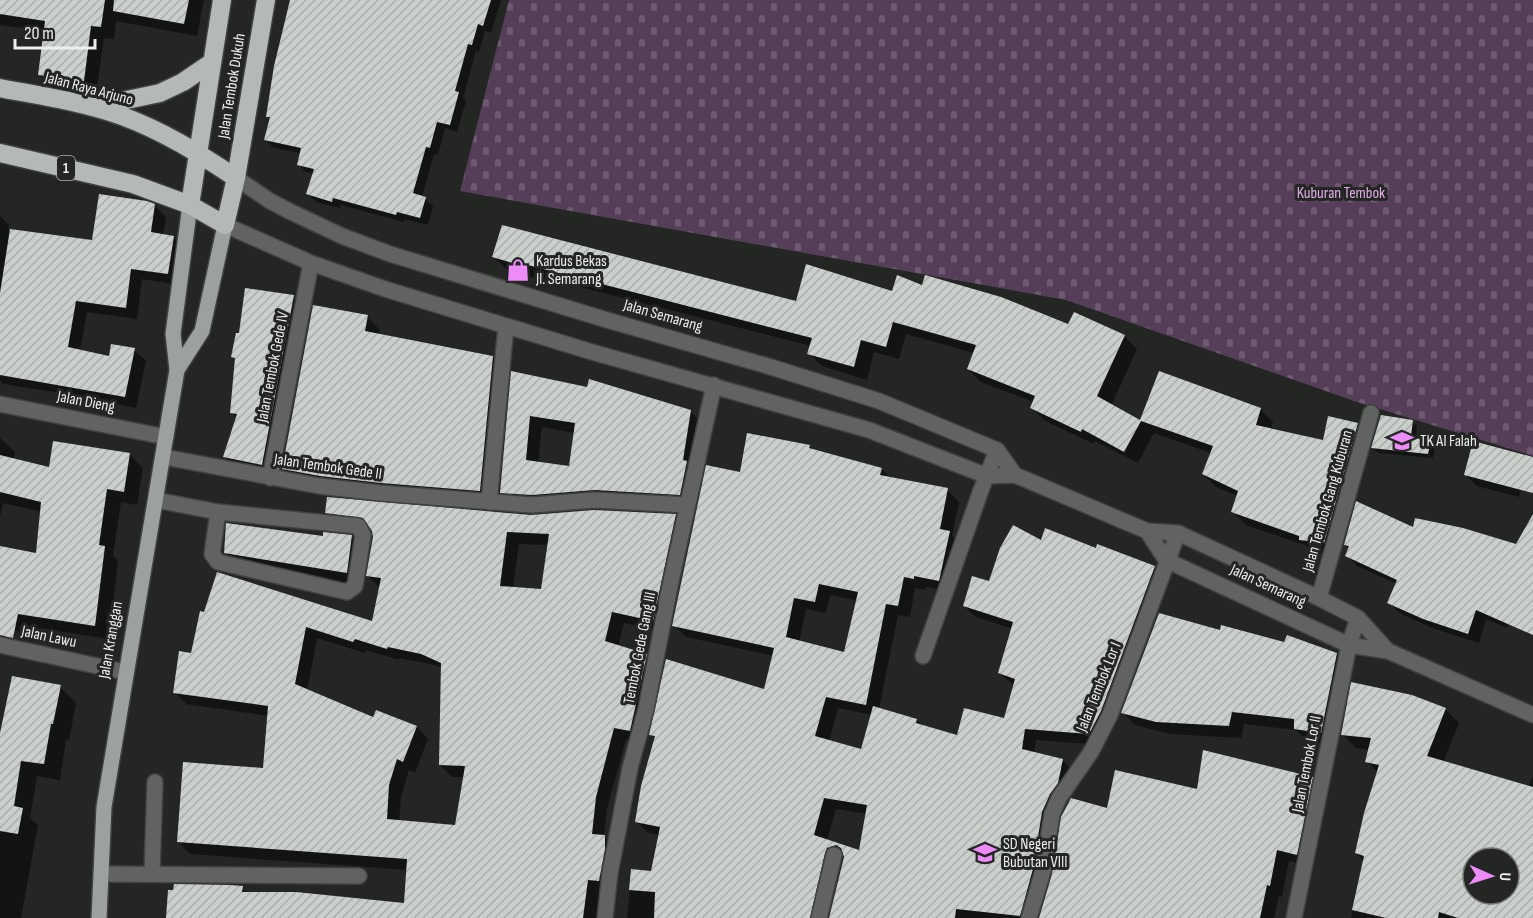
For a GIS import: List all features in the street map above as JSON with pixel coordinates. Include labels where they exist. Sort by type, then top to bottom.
[{"type":"highway","name":"Jalan Tembok Dukuh","points":[[190,205],[222,0]]},
{"type":"highway","name":"Jalan Tembok Dukuh","points":[[236,178],[266,0]]},
{"type":"highway","points":[[93,107],[160,93],[183,82],[211,63]]},
{"type":"highway","name":"Jalan Raya Arjuno","points":[[0,88],[93,107],[146,125],[198,152]]},
{"type":"highway","name":"Jalan Semarang","points":[[198,152],[236,178]]},
{"type":"highway","name":"1","points":[[0,153],[133,184],[190,205]]},
{"type":"highway","name":"Jalan Kranggan","points":[[225,225],[236,178]]},
{"type":"highway","name":"Jalan Semarang","points":[[190,205],[225,225]]},
{"type":"main road","name":"Jalan Kranggan","points":[[99,918],[104,807],[177,370],[173,334],[190,205]]},
{"type":"main road","name":"Jalan Kranggan","points":[[177,370],[202,331],[225,225]]},
{"type":"street","name":"Jalan Semarang","points":[[236,178],[289,211],[342,236],[390,254],[879,401],[998,450]]},
{"type":"street","name":"Jalan Semarang","points":[[225,225],[311,263],[385,289],[869,430],[987,476],[1015,475],[1147,531],[1178,533],[1358,618],[1388,651]]},
{"type":"street","name":"Jalan Tembok Gede IV","points":[[270,478],[311,263]]},
{"type":"street","points":[[489,502],[506,326]]},
{"type":"street","name":"Tembok Gede Gang III","points":[[605,918],[610,873],[630,768],[646,710],[687,505],[714,385]]},
{"type":"street","name":"Jalan Dieng","points":[[0,404],[165,437]]},
{"type":"street","name":"Jalan Tembok Gang Kuburan","points":[[1319,598],[1371,413]]},
{"type":"street","points":[[998,450],[1015,475]]},
{"type":"street","points":[[923,656],[998,450]]},
{"type":"street","name":"Jalan Tembok Gede II","points":[[164,457],[320,486],[489,502],[532,505],[594,500],[687,505]]},
{"type":"street","points":[[156,500],[218,512],[358,526],[363,535],[355,586],[347,591],[218,562],[212,554],[218,512]]},
{"type":"street","points":[[1147,531],[1166,560]]},
{"type":"street","name":"Jalan Tembok Lor I","points":[[1029,918],[1043,872],[1052,814],[1059,798],[1091,752],[1110,715],[1178,533]]},
{"type":"street","name":"Jalan Semarang","points":[[1166,560],[1349,645],[1388,651],[1533,715]]},
{"type":"street","name":"Jalan Tembok Lor II","points":[[1294,918],[1349,645],[1358,618]]},
{"type":"street","name":"Jalan Lawu","points":[[0,645],[125,672]]},
{"type":"street","points":[[152,873],[155,782]]},
{"type":"street","points":[[819,918],[834,855]]},
{"type":"street","points":[[101,874],[359,876]]},
{"type":"green space","name":"Kuburan Tembok","points":[[509,0],[1533,0],[1533,456],[1357,402],[1066,300],[460,191]]},
{"type":"building","points":[[0,0],[105,0],[101,27],[91,26],[84,81],[38,75],[45,21],[0,14]]},
{"type":"building","points":[[114,0],[189,0],[184,24],[113,11]]},
{"type":"building","points":[[290,0],[491,0],[483,26],[478,24],[472,45],[468,44],[455,91],[459,92],[450,125],[437,122],[430,148],[426,147],[413,193],[426,197],[420,218],[397,212],[396,215],[333,198],[332,202],[306,194],[314,169],[297,165],[301,148],[264,140],[270,117],[266,117],[274,66]]},
{"type":"building","points":[[99,194],[155,204],[151,232],[174,236],[168,274],[131,269],[126,308],[76,301],[68,347],[109,356],[111,344],[135,348],[125,397],[0,375],[0,293],[10,229],[92,240]]},
{"type":"building","points":[[502,225],[796,301],[806,264],[892,291],[897,275],[922,285],[925,275],[1001,297],[1068,324],[1074,312],[1125,335],[1097,396],[1140,420],[1159,371],[1261,408],[1256,425],[1323,440],[1328,416],[1358,423],[1324,543],[1299,540],[1299,536],[1231,512],[1238,491],[1202,474],[1213,446],[1141,421],[1124,452],[1082,429],[1081,432],[1030,408],[1035,396],[967,369],[976,345],[893,322],[886,347],[861,340],[854,367],[807,354],[812,338],[492,257]]},
{"type":"building","points":[[245,288],[294,295],[262,465],[223,457],[237,414],[230,413],[235,358],[231,357],[236,333],[239,333]]},
{"type":"building","points":[[313,305],[368,315],[365,331],[493,356],[480,491],[381,483],[282,469]]},
{"type":"building","points":[[511,371],[587,387],[589,379],[691,410],[683,460],[687,461],[680,495],[595,490],[532,495],[500,493]],"holes":[[[530,416],[575,423],[569,466],[526,460]]]},
{"type":"building","points":[[1381,415],[1413,420],[1411,436],[1431,441],[1428,454],[1371,448]]},
{"type":"building","points":[[747,433],[810,445],[809,448],[882,468],[880,475],[948,488],[940,529],[950,531],[939,581],[914,576],[914,579],[904,577],[898,606],[886,604],[866,705],[826,697],[815,736],[861,749],[873,706],[917,719],[916,723],[957,735],[964,708],[1004,718],[1015,679],[998,673],[1013,622],[963,606],[972,576],[989,581],[1000,548],[1013,525],[1041,540],[1045,528],[1096,548],[1097,544],[1155,566],[1101,711],[1089,734],[1025,729],[1022,749],[1063,759],[1058,783],[1042,812],[1033,869],[1020,916],[956,909],[955,918],[829,918],[844,857],[841,848],[836,845],[827,848],[825,853],[810,918],[654,918],[655,892],[629,890],[631,869],[651,871],[660,827],[635,822],[641,786],[655,736],[649,735],[666,659],[764,689],[774,648],[672,626],[706,465],[740,472]],"holes":[[[819,584],[858,592],[844,652],[786,637],[794,598],[815,602]],[[824,798],[867,805],[859,850],[814,835]]]},
{"type":"building","points":[[53,441],[130,453],[124,492],[107,489],[99,545],[105,546],[95,626],[18,614],[13,638],[0,635],[0,546],[36,553],[41,502],[0,492],[0,455],[49,467]]},
{"type":"building","points":[[1473,441],[1533,457],[1533,493],[1464,475]]},
{"type":"building","points":[[327,497],[531,515],[594,510],[676,514],[653,621],[612,612],[605,641],[647,654],[630,731],[614,728],[596,797],[592,834],[605,835],[605,849],[599,881],[588,880],[583,918],[166,918],[168,890],[173,890],[174,884],[243,886],[242,892],[296,892],[404,903],[407,859],[177,842],[183,762],[263,768],[268,706],[173,693],[179,651],[191,653],[200,611],[204,612],[217,572],[372,621],[381,578],[366,576],[372,531],[363,518],[325,513]],"holes":[[[507,532],[549,534],[541,589],[500,586]],[[306,627],[353,642],[355,639],[387,649],[388,647],[421,654],[441,663],[439,765],[465,766],[455,825],[387,819],[389,785],[397,759],[403,762],[417,726],[376,710],[373,717],[295,684]]]},
{"type":"building","points":[[1356,501],[1413,527],[1415,518],[1463,528],[1516,544],[1533,514],[1533,635],[1476,610],[1468,634],[1423,619],[1387,603],[1397,580],[1345,556],[1349,546],[1344,545]]},
{"type":"building","points":[[226,523],[323,536],[323,532],[352,535],[347,573],[224,553]]},
{"type":"building","points":[[1159,613],[1220,630],[1221,625],[1284,642],[1287,635],[1337,653],[1321,733],[1294,729],[1294,719],[1232,712],[1229,726],[1156,722],[1121,713]]},
{"type":"building","points":[[12,676],[61,685],[44,764],[21,761],[14,806],[23,808],[18,834],[0,831],[0,733]]},
{"type":"building","points":[[1351,682],[1412,695],[1446,708],[1427,756],[1533,787],[1533,918],[1458,918],[1439,912],[1438,918],[1386,918],[1352,910],[1364,856],[1355,853],[1364,813],[1379,765],[1365,762],[1371,738],[1341,735]]},
{"type":"building","points":[[1203,750],[1313,777],[1297,855],[1277,850],[1270,886],[1267,885],[1260,918],[1039,918],[1052,874],[1061,817],[1071,798],[1107,808],[1115,770],[1197,789]]},
{"type":"place","name":"Kardus Bekas Jl. Semarang","points":[[518,270]]},
{"type":"place","name":"TK Al Falah","points":[[1402,441]]},
{"type":"place","name":"SD Negeri Bubutan VIII","points":[[985,853]]}]
